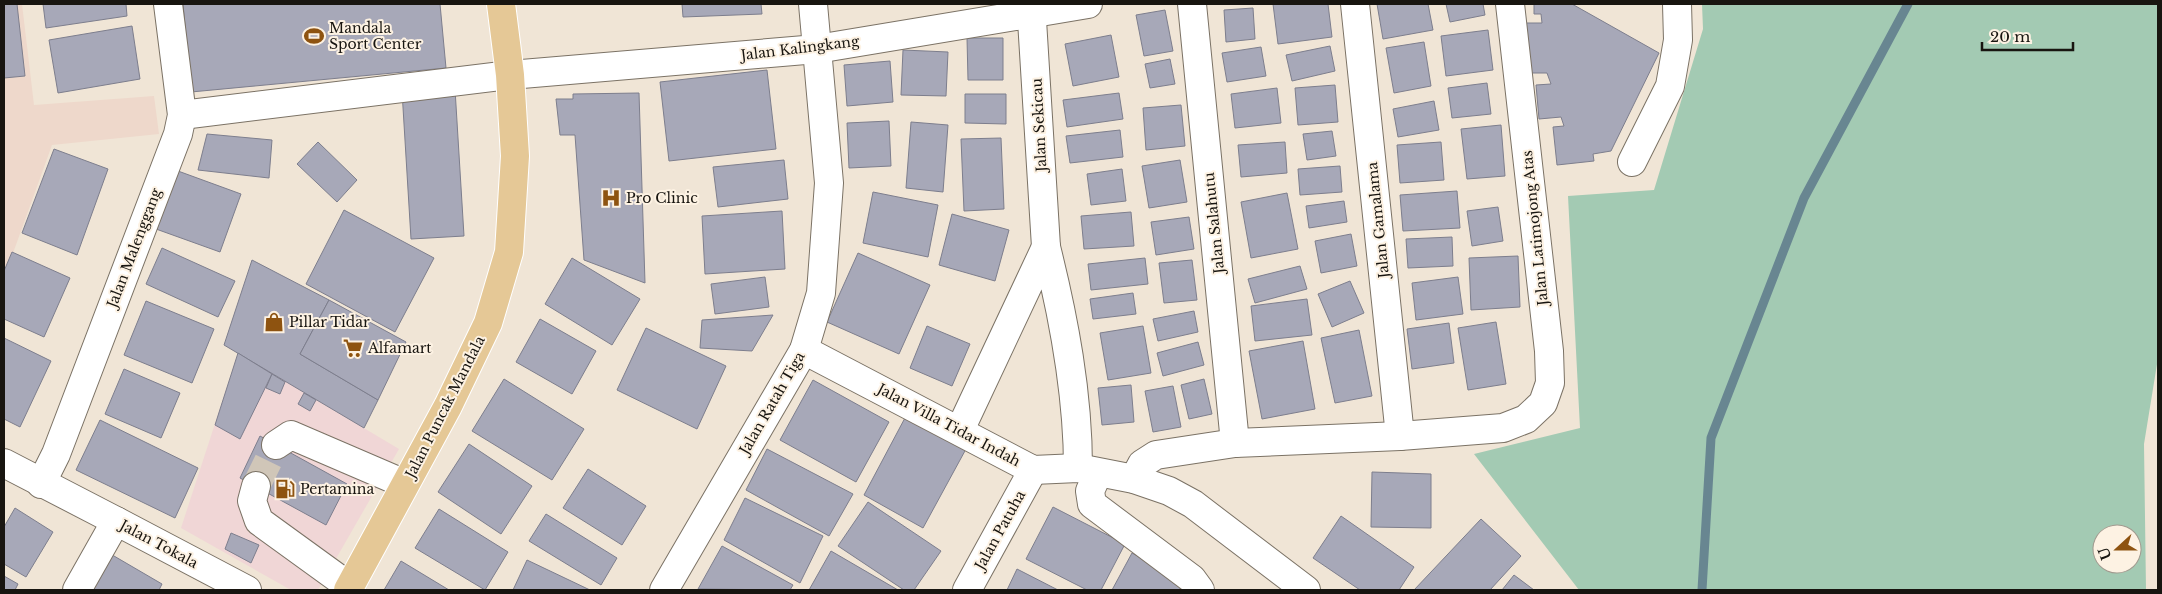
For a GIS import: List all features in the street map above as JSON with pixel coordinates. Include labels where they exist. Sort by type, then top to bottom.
[{"type":"main road","name":"Jalan Puncak Mandala","points":[[349,589],[448,406],[488,322],[509,252],[515,156],[510,75],[501,4]]},
{"type":"street","name":"Jalan Malenggang","points":[[41,484],[56,454],[178,134],[182,115],[168,4]]},
{"type":"street","name":"Jalan Ratah Tiga","points":[[664,590],[804,350],[821,293],[829,182],[812,4]]},
{"type":"street","name":"Jalan Kalingkang","points":[[182,115],[510,75],[817,49],[1032,8],[1088,4]]},
{"type":"street","name":"Jalan Salahutu","points":[[1192,4],[1235,442]]},
{"type":"street","name":"Jalan Gamalama","points":[[1355,4],[1400,436]]},
{"type":"street","name":"Jalan Latimojong Atas","points":[[1134,480],[1142,464],[1156,455],[1235,442],[1400,436],[1503,428],[1526,420],[1543,403],[1550,383],[1549,351],[1510,4]]},
{"type":"street","points":[[1632,162],[1670,86],[1678,40],[1677,4]]},
{"type":"street","name":"Jalan Sekicau","points":[[1032,8],[1046,246],[1059,300],[1092,504],[1192,580],[1200,590]]},
{"type":"street","points":[[960,430],[1046,246]]},
{"type":"street","name":"Jalan Villa Tidar Indah","points":[[804,350],[1034,470],[1088,470],[1134,480],[1169,491],[1193,504],[1306,590]]},
{"type":"street","points":[[276,445],[291,435],[405,484]]},
{"type":"street","points":[[4,463],[41,484],[116,521]]},
{"type":"street","name":"Jalan Patuha","points":[[967,590],[1034,470]]},
{"type":"street","points":[[256,486],[252,501],[259,521],[349,589]]},
{"type":"street","name":"Jalan Tokala","points":[[77,590],[116,521],[246,590]]},
{"type":"shaded area","points":[[4,4],[22,4],[34,105],[154,96],[159,134],[52,145],[4,278]]},
{"type":"shaded area","name":"Pertamina","points":[[238,353],[399,449],[318,590],[291,590],[181,528]]},
{"type":"green space","points":[[1702,4],[2158,4],[2158,358],[2144,444],[2146,590],[1579,590],[1474,454],[1580,428],[1568,196],[1654,190],[1703,29]]},
{"type":"building","points":[[4,4],[17,4],[25,76],[4,78]]},
{"type":"building","points":[[43,4],[126,4],[127,16],[46,28]]},
{"type":"building","name":"Mandala Sport Center","points":[[183,4],[440,4],[446,68],[191,92]]},
{"type":"building","points":[[682,4],[761,4],[762,14],[683,17]]},
{"type":"building","points":[[1273,4],[1328,4],[1332,37],[1278,44]]},
{"type":"building","points":[[1377,4],[1428,4],[1433,30],[1383,39]]},
{"type":"building","points":[[1446,4],[1483,4],[1485,15],[1450,22]]},
{"type":"building","points":[[1534,4],[1572,4],[1659,53],[1611,151],[1593,154],[1594,161],[1557,165],[1553,127],[1564,126],[1561,117],[1539,119],[1536,85],[1551,84],[1547,73],[1521,73],[1521,23],[1542,23],[1541,14],[1534,14]]},
{"type":"building","points":[[1253,8],[1255,39],[1226,42],[1224,10]]},
{"type":"building","points":[[1165,10],[1173,51],[1144,56],[1136,15]]},
{"type":"building","points":[[132,26],[140,79],[58,93],[49,40]]},
{"type":"building","points":[[1488,30],[1493,70],[1446,76],[1441,36]]},
{"type":"building","points":[[1111,35],[1119,77],[1073,86],[1065,44]]},
{"type":"building","points":[[967,38],[1003,38],[1003,80],[968,80]]},
{"type":"building","points":[[1424,42],[1431,86],[1394,93],[1386,48]]},
{"type":"building","points":[[1330,46],[1335,71],[1292,81],[1286,55]]},
{"type":"building","points":[[1261,47],[1266,76],[1227,82],[1222,53]]},
{"type":"building","points":[[903,50],[948,52],[946,96],[901,95]]},
{"type":"building","points":[[1170,59],[1175,84],[1150,88],[1145,64]]},
{"type":"building","points":[[890,61],[893,102],[847,106],[844,65]]},
{"type":"building","points":[[767,70],[776,149],[669,161],[660,82]]},
{"type":"building","points":[[1487,83],[1491,114],[1452,118],[1448,88]]},
{"type":"building","points":[[1335,85],[1338,122],[1298,125],[1295,88]]},
{"type":"building","points":[[1277,88],[1281,123],[1235,128],[1231,94]]},
{"type":"building","points":[[455,89],[464,236],[411,239],[402,91]]},
{"type":"building","name":"Pro Clinic","points":[[639,93],[645,283],[584,260],[575,135],[560,135],[556,99],[573,99],[573,94]]},
{"type":"building","points":[[1119,93],[1123,119],[1067,127],[1063,100]]},
{"type":"building","points":[[965,94],[1006,94],[1006,124],[965,123]]},
{"type":"building","points":[[1434,101],[1439,130],[1398,137],[1393,109]]},
{"type":"building","points":[[1181,105],[1185,146],[1146,150],[1143,108]]},
{"type":"building","points":[[889,121],[891,166],[849,168],[847,123]]},
{"type":"building","points":[[911,122],[948,125],[943,192],[906,188]]},
{"type":"building","points":[[1501,125],[1505,176],[1467,179],[1461,129]]},
{"type":"building","points":[[1120,130],[1123,157],[1070,163],[1066,136]]},
{"type":"building","points":[[1332,131],[1336,156],[1307,160],[1303,134]]},
{"type":"building","points":[[207,134],[272,140],[269,178],[198,170]]},
{"type":"building","points":[[1001,138],[1004,209],[964,211],[961,139]]},
{"type":"building","points":[[318,142],[357,180],[337,202],[297,164]]},
{"type":"building","points":[[1285,142],[1287,173],[1241,177],[1238,145]]},
{"type":"building","points":[[1441,142],[1444,180],[1400,183],[1397,145]]},
{"type":"building","points":[[54,149],[108,169],[77,255],[22,233]]},
{"type":"building","points":[[784,160],[788,199],[718,207],[713,167]]},
{"type":"building","points":[[1180,160],[1187,202],[1149,208],[1142,166]]},
{"type":"building","points":[[1340,166],[1342,192],[1300,195],[1298,169]]},
{"type":"building","points":[[1122,169],[1126,201],[1091,205],[1087,174]]},
{"type":"building","points":[[178,171],[241,194],[220,252],[156,229]]},
{"type":"building","points":[[1457,191],[1460,228],[1403,231],[1400,195]]},
{"type":"building","points":[[873,192],[938,205],[928,257],[863,243]]},
{"type":"building","points":[[1287,193],[1298,249],[1251,258],[1241,202]]},
{"type":"building","points":[[1344,201],[1347,222],[1309,228],[1306,206]]},
{"type":"building","points":[[1498,207],[1503,241],[1472,246],[1467,211]]},
{"type":"building","points":[[344,210],[434,258],[395,332],[306,284]]},
{"type":"building","points":[[782,211],[785,269],[705,274],[702,216]]},
{"type":"building","points":[[1131,212],[1134,246],[1084,249],[1081,216]]},
{"type":"building","points":[[952,214],[1009,230],[995,281],[939,265]]},
{"type":"building","points":[[1189,217],[1194,249],[1156,255],[1151,222]]},
{"type":"building","points":[[1351,234],[1357,266],[1321,273],[1315,241]]},
{"type":"building","points":[[1452,237],[1453,266],[1408,268],[1406,239]]},
{"type":"building","points":[[162,248],[235,281],[218,317],[146,284]]},
{"type":"building","points":[[12,252],[70,278],[44,337],[4,319],[4,271]]},
{"type":"building","points":[[858,253],[930,285],[899,354],[827,322]]},
{"type":"building","points":[[1518,256],[1520,307],[1471,310],[1469,258]]},
{"type":"building","points":[[572,258],[640,299],[612,345],[545,304]]},
{"type":"building","points":[[1145,258],[1148,284],[1091,290],[1088,264]]},
{"type":"building","name":"Pillar Tidar","points":[[252,260],[329,300],[300,354],[378,400],[364,428],[224,345]]},
{"type":"building","points":[[1192,260],[1197,300],[1164,303],[1159,263]]},
{"type":"building","points":[[1300,266],[1307,289],[1255,303],[1248,279]]},
{"type":"building","points":[[765,277],[769,307],[715,314],[711,284]]},
{"type":"building","points":[[1458,277],[1463,314],[1416,320],[1412,283]]},
{"type":"building","points":[[1350,281],[1364,313],[1332,327],[1318,294]]},
{"type":"building","points":[[1133,293],[1136,314],[1093,319],[1090,299]]},
{"type":"building","points":[[1307,299],[1312,335],[1255,341],[1251,306]]},
{"type":"building","name":"Alfamart","points":[[329,300],[406,342],[378,400],[300,354]]},
{"type":"building","points":[[146,301],[214,329],[192,383],[124,355]]},
{"type":"building","points":[[1194,311],[1198,332],[1158,341],[1153,319]]},
{"type":"building","points":[[773,315],[752,351],[700,348],[702,320]]},
{"type":"building","points":[[540,319],[596,351],[572,394],[516,362]]},
{"type":"building","points":[[1496,322],[1506,384],[1468,390],[1458,328]]},
{"type":"building","points":[[1449,323],[1454,363],[1412,369],[1407,329]]},
{"type":"building","points":[[927,326],[970,344],[952,386],[910,368]]},
{"type":"building","points":[[1143,326],[1151,373],[1108,380],[1100,333]]},
{"type":"building","points":[[646,328],[726,366],[697,429],[617,390]]},
{"type":"building","points":[[1359,330],[1372,396],[1335,403],[1321,338]]},
{"type":"building","points":[[4,338],[51,361],[20,427],[4,419]]},
{"type":"building","points":[[1303,341],[1315,409],[1262,419],[1249,351]]},
{"type":"building","points":[[1198,342],[1204,365],[1163,376],[1157,353]]},
{"type":"building","points":[[238,353],[272,374],[240,439],[215,425]]},
{"type":"building","points":[[124,369],[180,393],[161,438],[105,414]]},
{"type":"building","points":[[272,374],[285,382],[280,394],[266,388]]},
{"type":"building","points":[[504,379],[584,429],[552,480],[472,431]]},
{"type":"building","points":[[1204,379],[1212,414],[1189,419],[1181,385]]},
{"type":"building","points":[[813,380],[889,422],[856,482],[780,440]]},
{"type":"building","points":[[1131,385],[1134,422],[1102,425],[1098,388]]},
{"type":"building","points":[[1173,386],[1181,427],[1153,432],[1145,391]]},
{"type":"building","points":[[304,393],[316,400],[310,411],[298,404]]},
{"type":"building","points":[[906,416],[966,449],[923,528],[864,495]]},
{"type":"building","points":[[100,420],[198,468],[175,518],[76,470]]},
{"type":"building","points":[[260,436],[347,484],[326,525],[240,478]]},
{"type":"building","points":[[469,444],[532,486],[501,534],[438,492]]},
{"type":"building","points":[[767,449],[853,494],[829,536],[746,490]]},
{"type":"building","points":[[588,469],[646,506],[622,545],[563,508]]},
{"type":"building","points":[[1372,472],[1431,474],[1431,528],[1371,527]]},
{"type":"building","points":[[745,498],[823,536],[800,583],[724,540]]},
{"type":"building","points":[[868,502],[941,551],[914,590],[904,590],[838,546]]},
{"type":"building","points":[[1053,507],[1125,544],[1101,590],[1087,590],[1026,559]]},
{"type":"building","points":[[15,508],[53,532],[26,577],[4,564],[4,527]]},
{"type":"building","points":[[439,509],[508,552],[485,590],[415,548]]},
{"type":"building","points":[[546,514],[617,558],[601,585],[529,541]]},
{"type":"building","points":[[1341,516],[1414,567],[1399,590],[1360,590],[1313,558]]},
{"type":"building","points":[[1481,519],[1521,556],[1490,590],[1414,590]]},
{"type":"building","points":[[231,533],[259,545],[251,563],[225,549]]},
{"type":"building","points":[[722,546],[793,585],[790,590],[698,589]]},
{"type":"building","points":[[102,549],[162,584],[159,590],[78,590]]},
{"type":"building","points":[[831,551],[898,590],[809,590]]},
{"type":"building","points":[[1132,553],[1184,582],[1179,590],[1112,590]]},
{"type":"building","points":[[527,560],[590,590],[513,590]]},
{"type":"building","points":[[401,561],[449,590],[384,590]]},
{"type":"building","points":[[1017,569],[1058,590],[1007,590]]},
{"type":"building","points":[[1514,575],[1534,590],[1502,590]]},
{"type":"building","points":[[4,576],[18,584],[15,590],[4,590]]},
{"type":"waterway","points":[[1702,590],[1711,438],[1804,198],[1908,4]]},
{"type":"tunnel","points":[[256,486],[276,445]]},
{"type":"place","name":"Mandala Sport Center","points":[[314,36]]},
{"type":"place","name":"Pro Clinic","points":[[611,198]]},
{"type":"place","name":"Pillar Tidar","points":[[274,322]]},
{"type":"place","name":"Alfamart","points":[[353,348]]},
{"type":"place","name":"Pertamina","points":[[285,489]]}]
